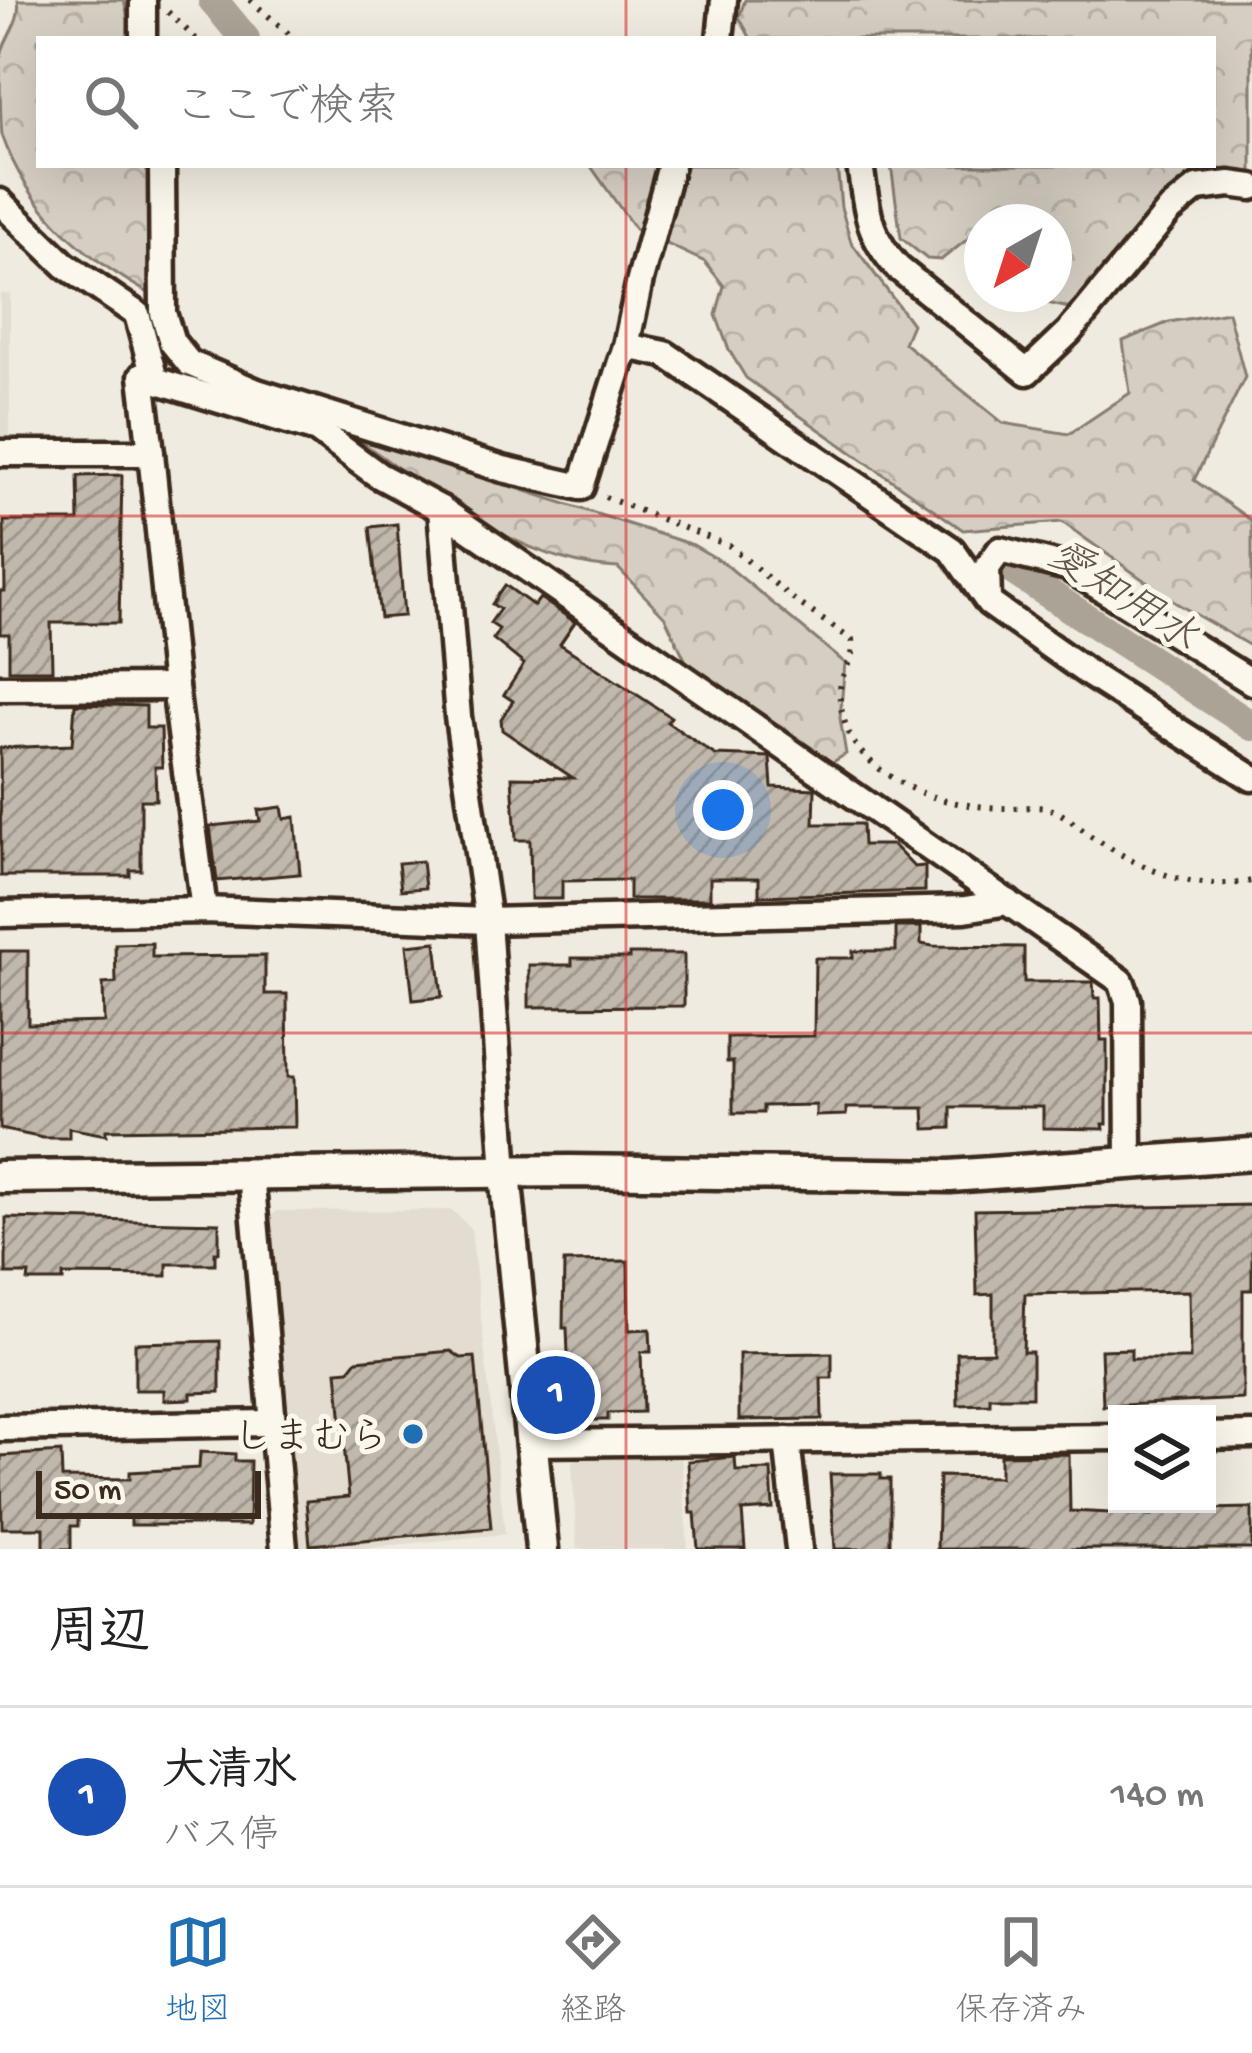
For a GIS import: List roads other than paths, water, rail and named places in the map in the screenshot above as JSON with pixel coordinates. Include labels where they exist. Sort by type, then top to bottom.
[{"type":"street","points":[[142,36],[143,0]]},
{"type":"street","points":[[720,36],[724,0]]},
{"type":"street","points":[[162,168],[164,313],[172,342],[189,363],[257,392],[503,469],[581,488],[626,346],[670,168]]},
{"type":"street","points":[[861,168],[872,233],[880,249],[1027,372],[1069,332],[1169,211],[1197,188],[1252,187]]},
{"type":"street","points":[[0,202],[64,265],[136,314],[155,380]]},
{"type":"street","points":[[626,346],[665,354],[952,550],[988,603],[1252,778]]},
{"type":"street","points":[[204,910],[142,376],[317,430],[378,475],[441,509],[1121,981],[1128,1001],[1129,1163]]},
{"type":"street","points":[[0,453],[152,452]]},
{"type":"street","points":[[441,509],[458,718],[488,921],[506,1173],[542,1549]]},
{"type":"street","points":[[988,603],[987,568],[1000,550],[1067,567],[1252,682]]},
{"type":"street","points":[[0,688],[175,687]]},
{"type":"street","points":[[0,914],[204,910],[488,921],[965,908],[1008,902]]},
{"type":"street","points":[[0,1177],[950,1176],[1252,1154]]},
{"type":"street","points":[[250,1174],[284,1549]]},
{"type":"street","points":[[0,1428],[272,1423]]},
{"type":"street","points":[[1216,1436],[1252,1435]]},
{"type":"street","points":[[531,1443],[1108,1436]]},
{"type":"street","points":[[787,1440],[799,1549]]},
{"type":"waterway","name":"愛知用水","points":[[213,0],[243,36]]},
{"type":"waterway","name":"愛知用水","points":[[1012,570],[1252,726]]},
{"type":"place","name":"大清水","points":[[556,1395]]},
{"type":"place","name":"しまむら","points":[[413,1434]]}]
